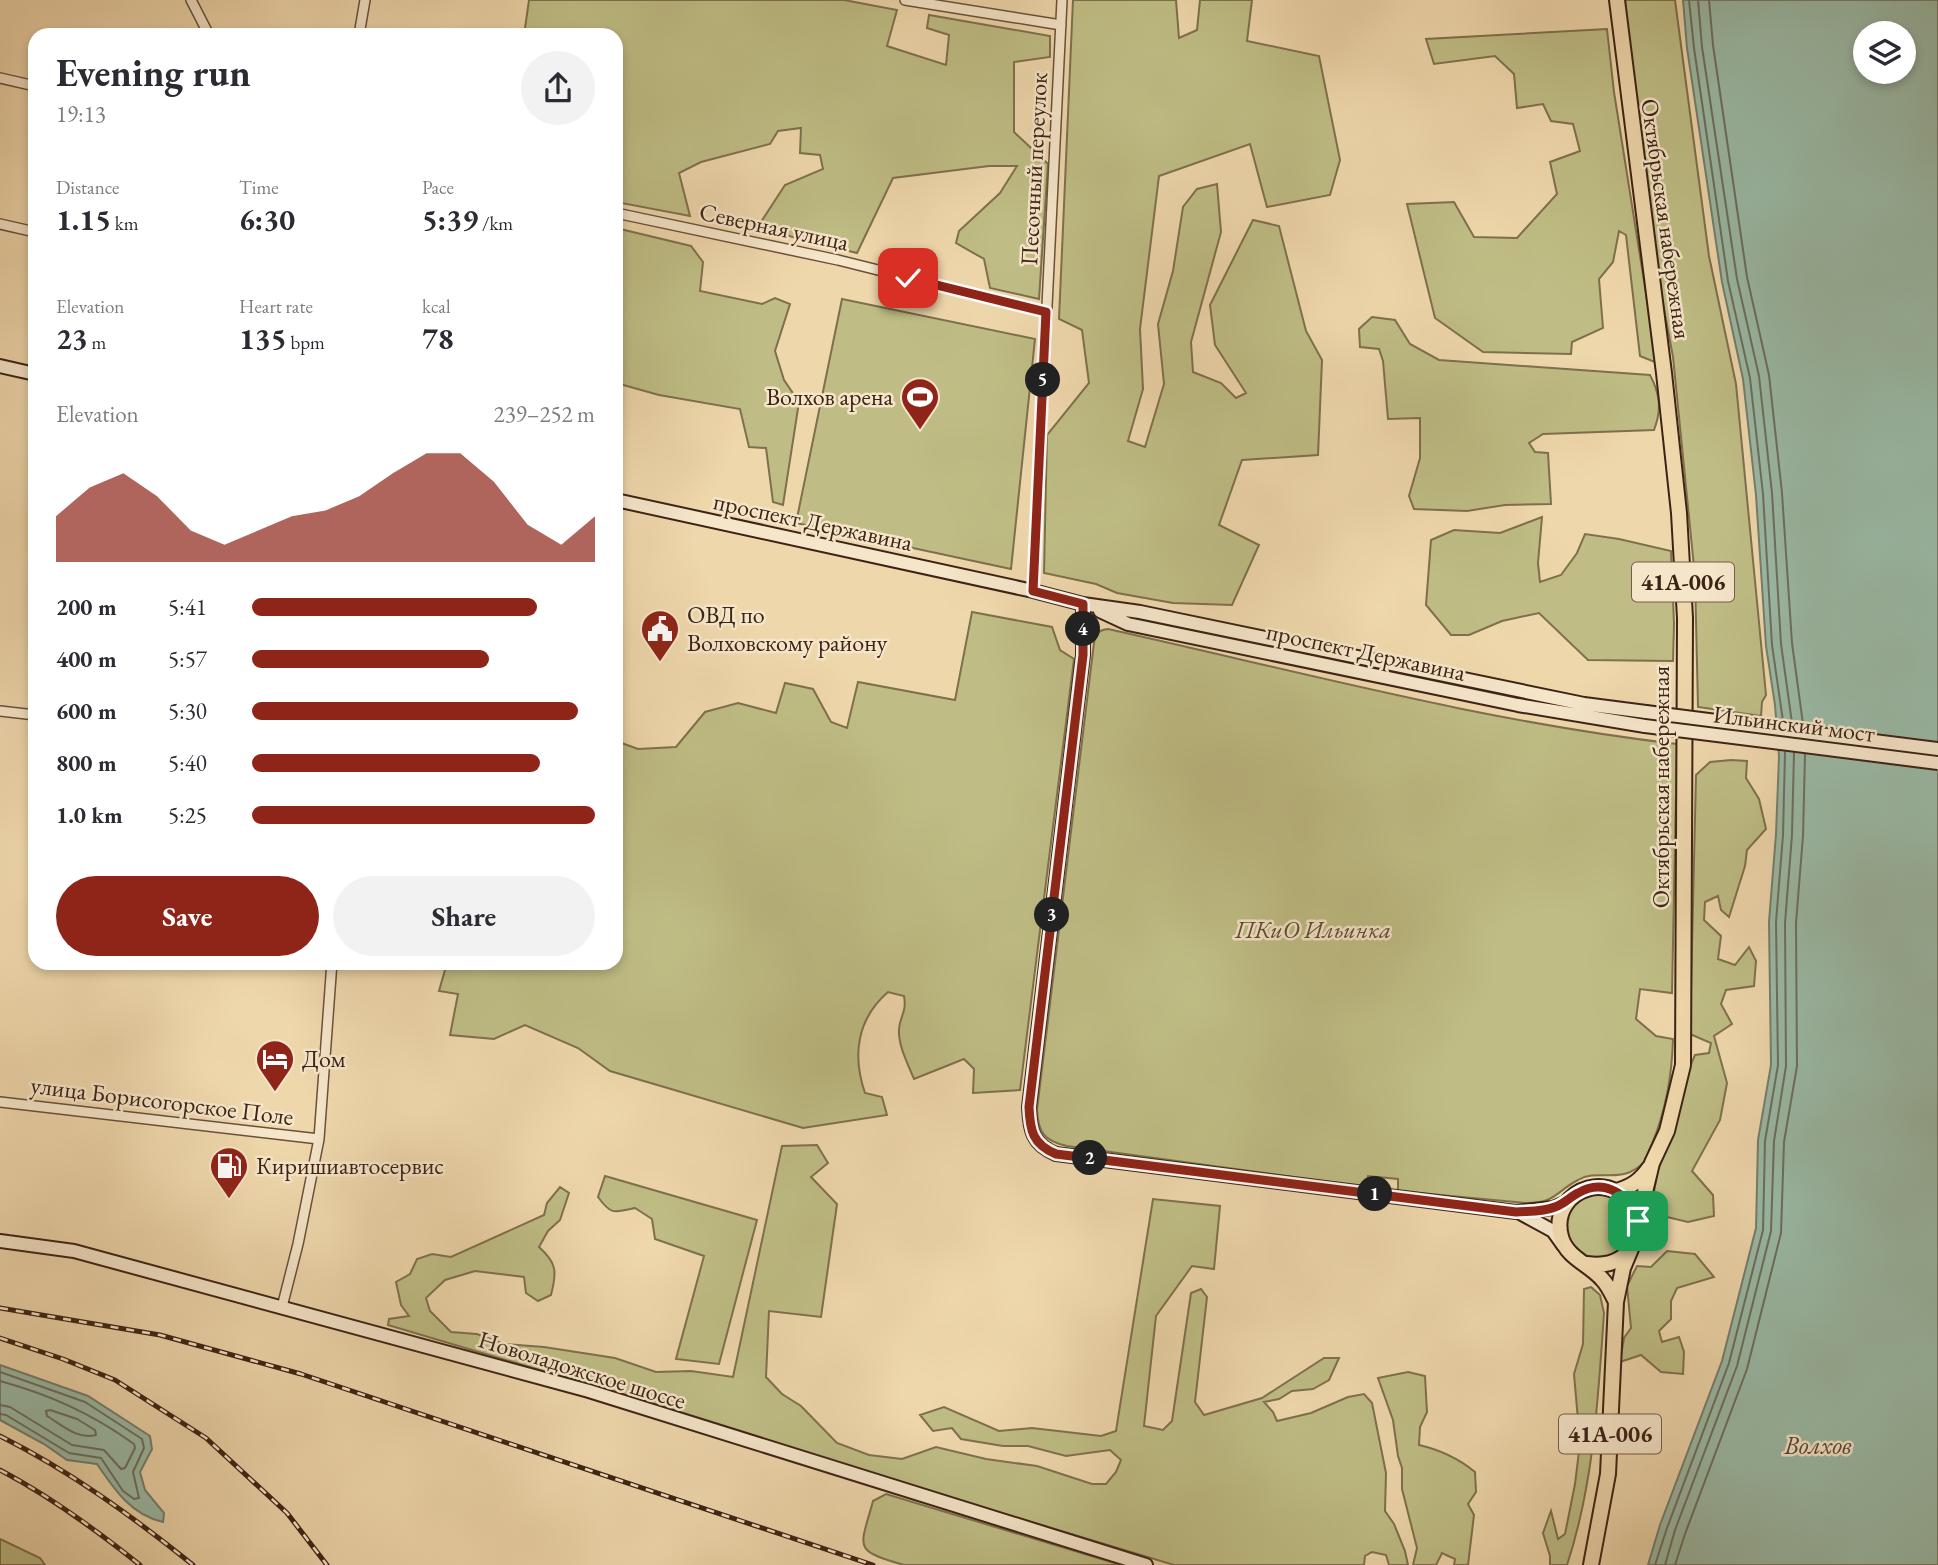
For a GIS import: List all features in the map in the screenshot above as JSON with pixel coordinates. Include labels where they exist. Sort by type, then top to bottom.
[{"type":"main road","name":"Октябрьская набережная","points":[[1591,1565],[1608,1474],[1616,1302],[1623,1268],[1638,1232],[1638,1221],[1652,1163],[1667,1131],[1683,1065],[1685,618],[1679,513],[1664,373],[1616,0]]},
{"type":"main road","points":[[0,366],[28,372]]},
{"type":"main road","name":"проспект Державина","points":[[623,502],[1083,604],[1140,612],[1584,704],[1646,712]]},
{"type":"main road","points":[[1083,604],[1083,655],[1029,1107],[1030,1130],[1040,1146],[1056,1154],[1516,1212],[1553,1208],[1569,1201]]},
{"type":"main road","name":"проспект Державина","points":[[1083,604],[1128,624],[1518,705],[1644,726]]},
{"type":"main road","name":"Ильинский мост","points":[[1646,712],[1938,749]]},
{"type":"main road","name":"Ильинский мост","points":[[1644,726],[1938,763]]},
{"type":"main road","points":[[1617,1191],[1631,1187],[1642,1179],[1652,1163]]},
{"type":"main road","points":[[1569,1253],[1562,1241],[1559,1227],[1562,1213],[1569,1201],[1579,1192],[1604,1187],[1617,1191],[1635,1209],[1638,1221]]},
{"type":"main road","points":[[1516,1212],[1553,1231],[1569,1253],[1603,1279],[1616,1302]]},
{"type":"main road","name":"Новоладожское шоссе","points":[[0,1241],[74,1251],[589,1391],[1146,1565]]},
{"type":"main road","points":[[1585,1264],[1602,1266],[1618,1262],[1631,1251]]},
{"type":"street","points":[[191,0],[205,28]]},
{"type":"street","points":[[360,28],[365,0]]},
{"type":"street","points":[[905,0],[1061,25]]},
{"type":"street","name":"Песочный переулок","points":[[1033,591],[1062,0]]},
{"type":"street","points":[[0,78],[28,84]]},
{"type":"street","name":"Северная улица","points":[[623,214],[838,260],[1046,312]]},
{"type":"street","points":[[0,224],[28,230]]},
{"type":"street","points":[[0,711],[28,714]]},
{"type":"street","points":[[282,1307],[319,1139],[331,970]]},
{"type":"street","name":"улица Борисогорское Поле","points":[[0,1101],[319,1139]]},
{"type":"green space","points":[[529,0],[844,0],[897,10],[887,46],[946,65],[949,35],[927,28],[929,15],[1050,36],[1050,57],[1014,62],[1014,132],[1048,164],[1039,299],[990,288],[984,259],[956,243],[959,231],[1000,193],[1017,166],[989,166],[893,178],[857,253],[757,228],[785,185],[823,169],[820,155],[800,153],[801,128],[778,131],[770,144],[701,162],[679,173],[690,216],[623,203],[623,28],[525,28]]},
{"type":"green space","points":[[1073,0],[1176,0],[1179,38],[1197,30],[1200,0],[1252,0],[1247,41],[1319,56],[1340,160],[1330,195],[1267,207],[1250,144],[1159,176],[1140,329],[1143,389],[1128,441],[1145,447],[1164,384],[1158,324],[1173,271],[1183,207],[1197,189],[1217,184],[1221,232],[1191,342],[1193,372],[1221,383],[1236,398],[1246,393],[1215,345],[1210,305],[1253,220],[1279,226],[1306,331],[1322,360],[1318,455],[1242,460],[1219,525],[1259,545],[1232,605],[1173,603],[1117,593],[1096,584],[1044,573],[1047,435],[1089,383],[1082,330],[1059,319]]},
{"type":"green space","points":[[1625,0],[1675,0],[1709,256],[1736,384],[1766,695],[1762,702],[1761,716],[1698,707],[1695,577],[1673,357],[1653,251]]},
{"type":"green space","points":[[1607,29],[1614,92],[1657,363],[1640,356],[1626,235],[1619,231],[1613,262],[1599,279],[1603,328],[1572,342],[1571,354],[1483,352],[1435,318],[1407,204],[1454,202],[1474,237],[1517,238],[1557,194],[1550,162],[1580,151],[1573,124],[1551,121],[1543,104],[1517,108],[1514,74],[1495,56],[1434,64],[1426,39]]},
{"type":"green space","points":[[623,230],[691,246],[703,262],[700,291],[762,304],[775,298],[790,304],[775,351],[784,380],[799,402],[783,505],[773,502],[766,448],[749,447],[740,409],[659,395],[623,385]]},
{"type":"green space","name":"Волхов арена","points":[[842,299],[1035,339],[1011,569],[796,523]]},
{"type":"green space","points":[[1372,317],[1395,320],[1410,344],[1439,360],[1650,375],[1659,402],[1654,430],[1543,434],[1529,443],[1535,452],[1548,453],[1551,504],[1505,505],[1467,511],[1414,509],[1409,496],[1420,458],[1420,418],[1388,419],[1383,361],[1379,349],[1360,347],[1359,329]]},
{"type":"green space","points":[[1542,517],[1538,563],[1540,582],[1561,575],[1577,553],[1585,534],[1671,551],[1673,661],[1588,660],[1539,613],[1502,621],[1469,635],[1451,635],[1426,605],[1431,540],[1454,530],[1500,533]]},
{"type":"green space","points":[[972,612],[1052,627],[1060,650],[1074,659],[1020,1090],[973,1093],[974,1069],[964,1059],[914,1079],[899,1035],[905,1006],[904,996],[888,992],[870,1014],[860,1038],[858,1051],[865,1093],[882,1097],[887,1115],[803,1128],[610,1071],[578,1048],[525,1025],[494,1039],[450,1035],[458,994],[439,991],[445,970],[623,970],[623,744],[638,749],[676,747],[705,712],[738,703],[776,713],[785,683],[813,689],[831,722],[847,728],[858,682],[955,700]]},
{"type":"green space","name":"ПКиО Ильинка","points":[[1108,629],[1462,709],[1534,723],[1677,744],[1672,993],[1640,989],[1636,1019],[1656,1036],[1673,1039],[1671,1066],[1661,1118],[1642,1164],[1624,1174],[1584,1177],[1550,1199],[1526,1203],[1398,1191],[1398,1179],[1368,1176],[1366,1187],[1067,1146],[1044,1134],[1037,1110],[1094,643],[1098,633]]},
{"type":"green space","points":[[1747,761],[1746,778],[1759,799],[1766,829],[1747,850],[1745,866],[1729,917],[1721,910],[1718,896],[1705,902],[1704,920],[1721,936],[1718,959],[1735,965],[1749,947],[1756,961],[1754,986],[1726,990],[1721,1004],[1732,1024],[1714,1036],[1727,1083],[1720,1120],[1692,1171],[1713,1195],[1714,1216],[1688,1222],[1650,1213],[1658,1170],[1677,1119],[1688,1071],[1695,1055],[1709,1053],[1711,1043],[1690,1034],[1696,775],[1710,762]]},
{"type":"green space","points":[[817,1145],[828,1163],[811,1177],[837,1204],[821,1317],[769,1311],[766,1377],[782,1394],[801,1406],[837,1443],[869,1455],[902,1459],[936,1447],[986,1459],[1037,1466],[1092,1484],[1106,1484],[1116,1472],[1121,1460],[1110,1450],[1066,1456],[1028,1446],[1003,1446],[961,1439],[952,1428],[933,1431],[920,1415],[944,1407],[999,1431],[1032,1428],[1101,1436],[1116,1431],[1153,1199],[1220,1206],[1214,1269],[1192,1266],[1156,1316],[1144,1426],[1163,1430],[1172,1421],[1191,1293],[1201,1289],[1207,1297],[1195,1402],[1204,1415],[1262,1398],[1324,1358],[1339,1358],[1329,1380],[1313,1389],[1292,1391],[1279,1399],[1264,1402],[1277,1421],[1311,1413],[1348,1397],[1364,1394],[1372,1403],[1386,1473],[1385,1511],[1394,1524],[1408,1565],[1389,1565],[1386,1555],[1372,1552],[1365,1556],[1364,1565],[1174,1565],[388,1325],[389,1319],[409,1316],[401,1305],[396,1282],[410,1274],[417,1259],[432,1254],[451,1257],[544,1215],[547,1203],[560,1187],[569,1193],[560,1220],[548,1231],[539,1247],[554,1268],[551,1295],[538,1301],[526,1293],[524,1277],[475,1271],[445,1280],[426,1298],[430,1311],[451,1332],[477,1334],[504,1344],[615,1358],[656,1372],[691,1371],[733,1377],[782,1146]]},
{"type":"green space","points":[[605,1176],[757,1220],[719,1364],[676,1359],[704,1256],[655,1239],[652,1219],[635,1208],[614,1211],[606,1207],[598,1197]]},
{"type":"green space","points":[[1599,1193],[1622,1203],[1632,1226],[1622,1249],[1599,1259],[1576,1249],[1566,1226],[1576,1203]]},
{"type":"green space","points":[[1667,1251],[1695,1254],[1714,1277],[1677,1288],[1671,1301],[1671,1319],[1659,1331],[1662,1342],[1679,1337],[1684,1352],[1683,1374],[1661,1372],[1641,1355],[1620,1362],[1624,1338],[1631,1328],[1627,1286],[1637,1266],[1651,1267]]},
{"type":"green space","points":[[1591,1287],[1600,1295],[1604,1313],[1589,1472],[1567,1565],[1550,1565],[1543,1533],[1551,1511],[1558,1539],[1565,1534],[1575,1484],[1580,1443],[1574,1374],[1583,1344],[1584,1289]]},
{"type":"green space","points":[[1408,1372],[1425,1376],[1427,1412],[1420,1427],[1419,1445],[1449,1455],[1475,1472],[1476,1492],[1468,1504],[1474,1515],[1468,1565],[1454,1565],[1455,1559],[1442,1553],[1436,1565],[1413,1565],[1417,1548],[1402,1489],[1402,1468],[1393,1420],[1378,1378]]},
{"type":"green space","points":[[886,1494],[1121,1565],[904,1565],[875,1555],[864,1545],[863,1538],[873,1501]]},
{"type":"green space","points":[[0,1539],[40,1558],[45,1565],[0,1565]]},
{"type":"water","name":"Волхов","points":[[1683,0],[1938,0],[1938,1565],[1648,1565],[1660,1525],[1722,1361],[1756,1228],[1758,1140],[1771,1065],[1769,922],[1779,757],[1766,646],[1756,495],[1743,379],[1722,282],[1687,48]]},
{"type":"water","points":[[0,1365],[88,1396],[150,1436],[152,1449],[140,1472],[145,1490],[164,1513],[163,1522],[152,1519],[124,1500],[97,1464],[67,1460],[0,1420]]},
{"type":"railway","points":[[0,1308],[160,1335],[301,1374],[873,1565]]},
{"type":"railway","points":[[0,1338],[115,1380],[206,1438],[287,1513],[327,1565]]},
{"type":"railway","points":[[0,1436],[100,1495],[193,1565]]},
{"type":"railway","points":[[0,1470],[72,1514],[140,1565]]},
{"type":"place","name":"Волхов арена","points":[[920,431]]},
{"type":"place","name":"ОВД по Волховскому району","points":[[660,663]]},
{"type":"place","name":"Дом","points":[[275,1093]]},
{"type":"place","name":"Киришиавтосервис","points":[[229,1200]]},
{"type":"route","points":[[908,278],[1046,312],[1033,591],[1083,604],[1083,655],[1029,1107],[1030,1130],[1040,1146],[1056,1154],[1516,1212],[1553,1208],[1569,1201],[1579,1192],[1604,1187],[1617,1191],[1627,1199],[1635,1209],[1638,1221]]}]
